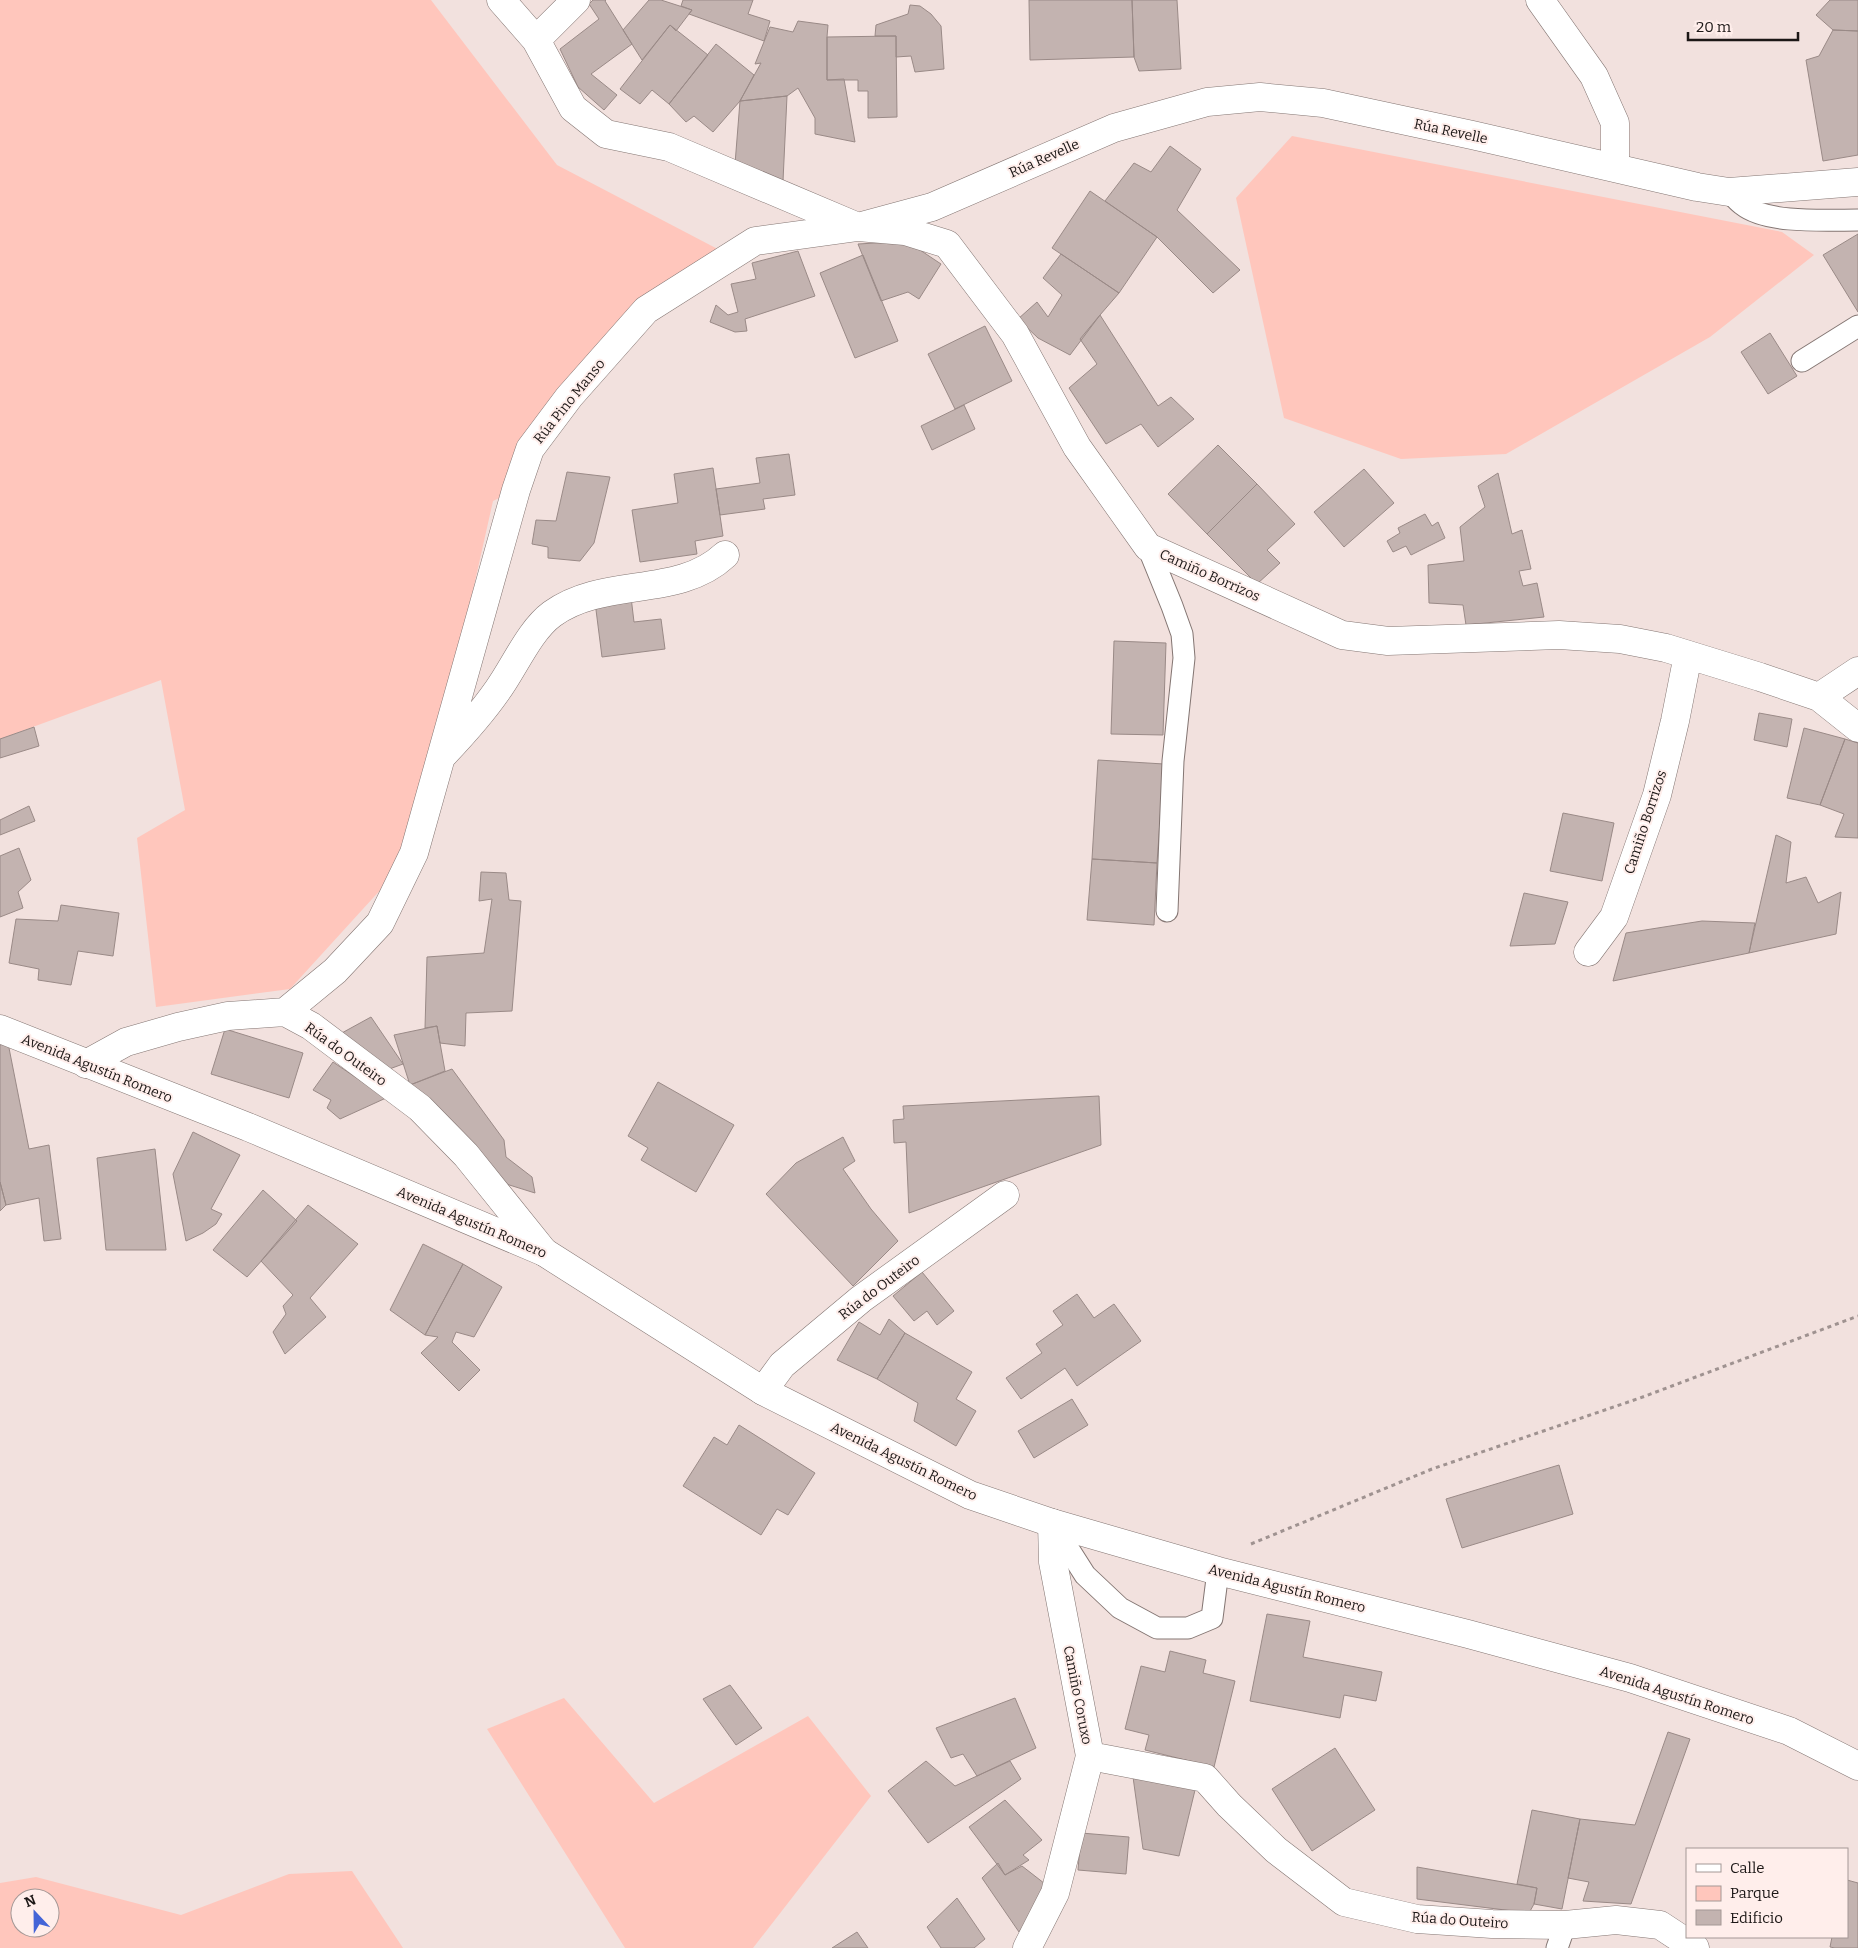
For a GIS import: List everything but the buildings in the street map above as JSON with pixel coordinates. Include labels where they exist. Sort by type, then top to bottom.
[{"type":"street","points":[[501,0],[536,40],[573,108],[606,134],[669,147],[858,227]]},
{"type":"street","points":[[536,40],[576,0]]},
{"type":"street","points":[[1540,0],[1594,76],[1615,123],[1615,168]]},
{"type":"street","name":"Rúa Revelle","points":[[858,227],[932,207],[1114,128],[1207,102],[1260,97],[1323,103],[1698,187],[1730,192],[1858,182]]},
{"type":"street","name":"Camiño Borrizos","points":[[858,227],[906,231],[947,244],[1015,334],[1077,447],[1148,547],[1342,634],[1388,641],[1558,636],[1620,639],[1666,648],[1820,697],[1858,728]]},
{"type":"street","name":"Rúa Pino Manso","points":[[285,1012],[335,971],[380,923],[414,853],[516,490],[530,449],[569,396],[646,310],[755,241],[858,227]]},
{"type":"street","name":"Rúa Pino Manso","points":[[441,758],[470,726],[497,691],[534,633],[551,615],[578,601],[610,590],[666,583],[699,573],[712,566],[724,555]]},
{"type":"street","name":"Camiño Borrizos","points":[[1588,952],[1614,916],[1657,795],[1675,721],[1688,655]]},
{"type":"street","points":[[1820,697],[1858,671]]},
{"type":"street","points":[[86,1064],[126,1042],[178,1026],[228,1016],[285,1012]]},
{"type":"street","name":"Rúa do Outeiro","points":[[285,1012],[311,1026],[420,1108],[466,1155],[544,1252]]},
{"type":"street","name":"Avenida Agustín Romero","points":[[0,1029],[248,1127],[544,1252],[763,1390],[970,1496],[1052,1523],[1218,1571],[1468,1634],[1630,1678],[1789,1731],[1858,1766]]},
{"type":"street","name":"Rúa do Outeiro","points":[[763,1390],[782,1365],[854,1304],[1005,1195]]},
{"type":"street","name":"Camiño Coruxo","points":[[1027,1948],[1055,1893],[1090,1756],[1053,1562],[1052,1523]]},
{"type":"street","name":"Rúa do Outeiro","points":[[1090,1756],[1205,1778],[1229,1805],[1276,1850],[1344,1902],[1417,1919],[1492,1924],[1561,1937],[1616,1920],[1660,1925],[1695,1948]]},
{"type":"lane","points":[[1730,192],[1744,207],[1774,218],[1818,221],[1858,220]]},
{"type":"lane","points":[[1802,361],[1858,326]]},
{"type":"lane","points":[[1148,547],[1182,634],[1184,658],[1173,762],[1166,911]]},
{"type":"lane","points":[[1052,1523],[1085,1575],[1120,1608],[1157,1628],[1188,1628],[1212,1618],[1218,1571]]},
{"type":"path","points":[[1218,1571],[1240,1549],[1432,1469],[1640,1398],[1858,1316]]},
{"type":"green space","points":[[0,0],[431,0],[557,165],[731,256],[646,310],[516,490],[493,501],[414,853],[290,989],[156,1007],[137,838],[185,810],[161,680],[0,739]]},
{"type":"green space","points":[[1292,136],[1782,232],[1814,255],[1710,337],[1506,454],[1401,459],[1284,418],[1236,198]]},
{"type":"green space","points":[[564,1698],[654,1803],[808,1716],[871,1796],[753,1948],[625,1948],[487,1729]]},
{"type":"green space","points":[[352,1871],[403,1948],[0,1948],[0,1883],[36,1877],[181,1915],[289,1874]]}]
